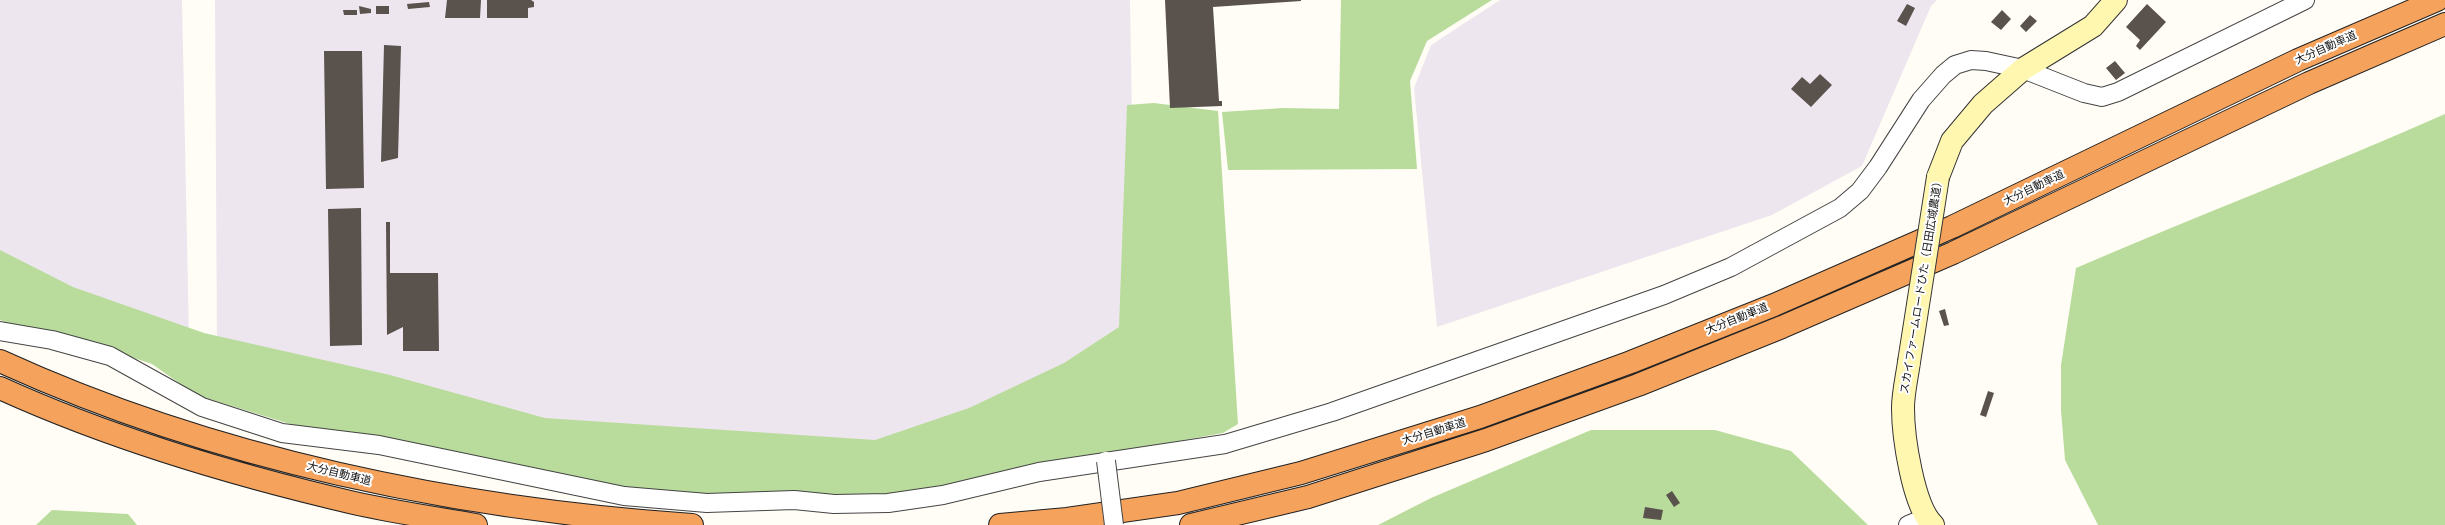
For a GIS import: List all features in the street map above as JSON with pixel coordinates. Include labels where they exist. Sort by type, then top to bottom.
[{"type":"highway","name":"大分自動車道","points":[[1000,525],[1067,519],[1178,503],[1301,474],[1480,417],[1631,362],[1774,305],[1952,227],[2298,60],[2437,0]]},
{"type":"highway","name":"大分自動車道","points":[[1191,525],[1308,497],[1486,440],[1638,385],[1768,333],[1954,253],[2309,82],[2445,24]]},
{"type":"highway","name":"大分自動車道","points":[[0,361],[55,386],[216,442],[357,480],[517,507],[692,525]]},
{"type":"highway","points":[[0,388],[52,412],[209,465],[354,503],[476,525]]},
{"type":"street","name":"スカイファームロードひた（日田広域農道）","points":[[1922,522],[1910,469],[1903,408],[1938,177],[1952,141],[1983,104],[2023,69],[2093,26],[2116,0]]},
{"type":"street","points":[[0,331],[52,340],[110,356],[202,407],[282,433],[378,445],[624,496],[707,503],[794,500],[834,504],[888,503],[944,494],[1039,472],[1225,444],[1332,412],[1657,298],[1725,270],[1840,208],[1860,191],[1878,167],[1921,100],[1943,75],[1955,65],[1971,60],[1986,61],[2023,69],[2084,93],[2102,97],[2118,92],[2305,0]]},
{"type":"street","points":[[1106,461],[1114,525]]},
{"type":"shaded area","points":[[0,0],[182,0],[189,337],[0,269]]},
{"type":"shaded area","points":[[215,0],[1130,0],[1136,355],[885,460],[589,442],[217,354]]},
{"type":"shaded area","points":[[1500,0],[1937,0],[1931,6],[1862,166],[1772,215],[1437,327],[1414,88],[1431,45]]},
{"type":"green space","points":[[1341,0],[1492,0],[1427,41],[1410,81],[1417,169],[1228,170],[1222,112],[1283,108],[1339,109]]},
{"type":"green space","points":[[1154,103],[1218,111],[1238,424],[1223,433],[1129,450],[925,494],[738,496],[630,488],[369,436],[300,427],[196,395],[152,364],[55,332],[10,324],[0,320],[0,250],[73,287],[204,333],[390,375],[545,418],[875,440],[969,408],[1064,363],[1119,327],[1127,105]]},
{"type":"green space","points":[[2445,114],[2445,525],[2098,525],[2065,460],[2061,410],[2061,365],[2076,268]]},
{"type":"green space","points":[[1591,430],[1715,430],[1791,451],[1868,525],[1378,525],[1431,498]]},
{"type":"green space","points":[[52,510],[128,514],[137,525],[36,525]]},
{"type":"building","points":[[447,0],[481,0],[480,18],[445,18]]},
{"type":"building","points":[[487,0],[531,0],[534,2],[534,7],[528,8],[528,18],[487,18]]},
{"type":"building","points":[[1165,0],[1301,1],[1213,7],[1219,101],[1222,101],[1222,106],[1170,108]]},
{"type":"building","points":[[429,2],[430,7],[408,9],[407,4]]},
{"type":"building","points":[[1907,4],[1915,8],[1906,26],[1897,21]]},
{"type":"building","points":[[2147,4],[2166,22],[2140,50],[2136,46],[2140,40],[2126,27]]},
{"type":"building","points":[[359,6],[371,9],[371,13],[360,14]]},
{"type":"building","points":[[376,6],[389,6],[389,14],[376,14]]},
{"type":"building","points":[[343,10],[357,10],[357,15],[344,15]]},
{"type":"building","points":[[2002,10],[2011,19],[2001,30],[1991,22]]},
{"type":"building","points":[[2030,15],[2037,21],[2026,32],[2020,26]]},
{"type":"building","points":[[384,45],[401,46],[398,158],[381,162]]},
{"type":"building","points":[[324,51],[362,51],[364,188],[326,189]]},
{"type":"building","points":[[2115,61],[2125,73],[2116,80],[2106,68]]},
{"type":"building","points":[[1820,74],[1832,85],[1811,107],[1791,89],[1802,77],[1810,84]]},
{"type":"building","points":[[361,208],[362,345],[330,346],[328,209]]},
{"type":"building","points":[[386,222],[390,222],[390,273],[438,273],[439,351],[403,351],[403,327],[387,335]]},
{"type":"building","points":[[1945,309],[1949,325],[1944,326],[1939,311]]},
{"type":"building","points":[[1988,391],[1994,393],[1986,417],[1980,415]]},
{"type":"building","points":[[1672,491],[1680,503],[1674,507],[1666,495]]},
{"type":"building","points":[[1645,507],[1663,510],[1661,520],[1643,518]]}]
